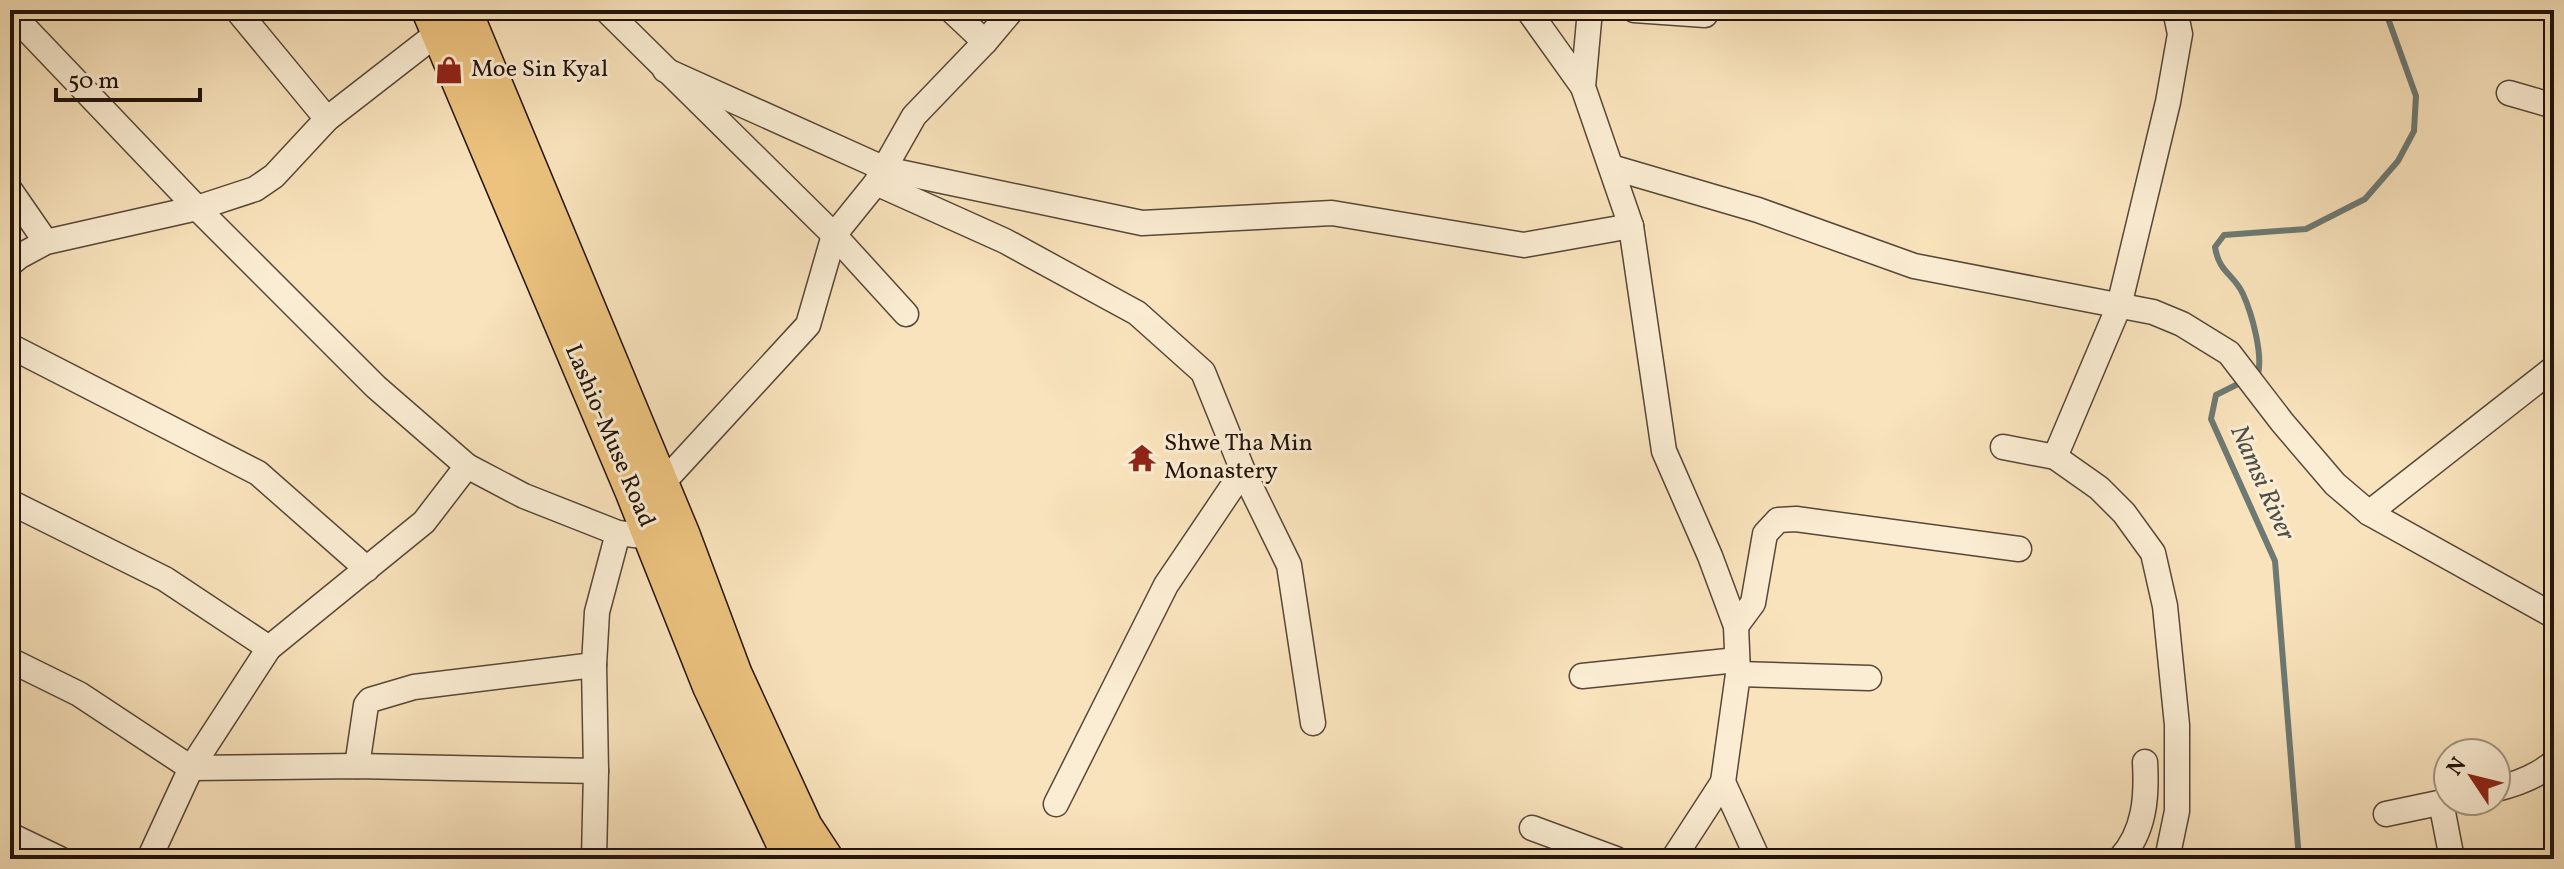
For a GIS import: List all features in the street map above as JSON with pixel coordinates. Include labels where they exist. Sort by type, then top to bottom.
[{"type":"highway","name":"Lashio-Muse Road","points":[[450,18],[682,536],[741,689],[804,827],[825,859]]},
{"type":"highway","name":"Lashio-Muse Road","points":[[450,18],[635,535],[795,859]]},
{"type":"street","points":[[237,10],[327,119]]},
{"type":"street","points":[[606,10],[834,235],[906,314]]},
{"type":"street","points":[[951,10],[985,42]]},
{"type":"street","points":[[658,484],[670,475],[808,325],[834,235],[880,176],[914,116],[1012,10]]},
{"type":"street","points":[[1528,10],[1583,87],[1631,226],[1664,451],[1710,556],[1736,626],[1738,667],[1723,782],[1673,859]]},
{"type":"street","points":[[1583,87],[1590,10]]},
{"type":"street","points":[[1634,10],[1705,15]]},
{"type":"street","points":[[2055,457],[2119,306],[2168,102],[2180,34],[2175,10]]},
{"type":"street","points":[[10,12],[197,208],[376,387],[467,466],[524,496],[635,535],[597,612],[594,859]]},
{"type":"street","points":[[10,264],[46,242],[197,208],[255,189],[274,176],[327,119],[450,18]]},
{"type":"street","points":[[665,70],[880,176],[1137,313],[1203,372],[1243,471],[1289,565],[1313,723]]},
{"type":"street","points":[[2509,93],[2554,106]]},
{"type":"street","points":[[1611,167],[1758,210],[1914,266],[2153,312],[2182,324],[2229,353],[2335,484],[2369,513],[2554,616]]},
{"type":"street","points":[[880,176],[1142,223],[1332,213],[1524,245],[1631,226]]},
{"type":"street","points":[[10,190],[46,242]]},
{"type":"street","points":[[10,346],[258,473],[367,569]]},
{"type":"street","points":[[2369,513],[2554,368]]},
{"type":"street","points":[[2003,447],[2055,457],[2099,488],[2124,513],[2153,553],[2165,606],[2177,725],[2177,811],[2167,859]]},
{"type":"street","points":[[149,859],[191,768],[269,648],[424,522],[467,466]]},
{"type":"street","points":[[1056,804],[1166,585],[1243,471]]},
{"type":"street","points":[[10,502],[165,579],[269,648]]},
{"type":"street","points":[[1736,626],[1753,603],[1765,534],[1778,520],[1796,519],[2019,549]]},
{"type":"street","points":[[10,660],[79,694],[191,768],[357,766],[596,771]]},
{"type":"street","points":[[357,766],[366,705],[370,700],[414,687],[594,665]]},
{"type":"street","points":[[1582,676],[1738,667],[1869,678]]},
{"type":"street","points":[[2120,859],[2138,831],[2147,799],[2145,762]]},
{"type":"street","points":[[2512,785],[2545,770],[2554,762]]},
{"type":"street","points":[[1723,782],[1758,859]]},
{"type":"street","points":[[2386,814],[2432,804]]},
{"type":"street","points":[[2446,817],[2452,859]]},
{"type":"street","points":[[1532,828],[1616,859]]},
{"type":"street","points":[[10,835],[60,859]]},
{"type":"waterway","name":"Namsi River","points":[[2256,375],[2259,356],[2250,312],[2239,287],[2223,268],[2215,247],[2224,235],[2306,229],[2365,199],[2398,161],[2414,131],[2416,96],[2385,10]]},
{"type":"waterway","name":"Namsi River","points":[[2242,382],[2216,395],[2211,419],[2275,561],[2299,859]]},
{"type":"place","name":"Moe Sin Kyal","points":[[449,70]]},
{"type":"place","name":"Shwe Tha Min Monastery","points":[[1142,458]]}]
